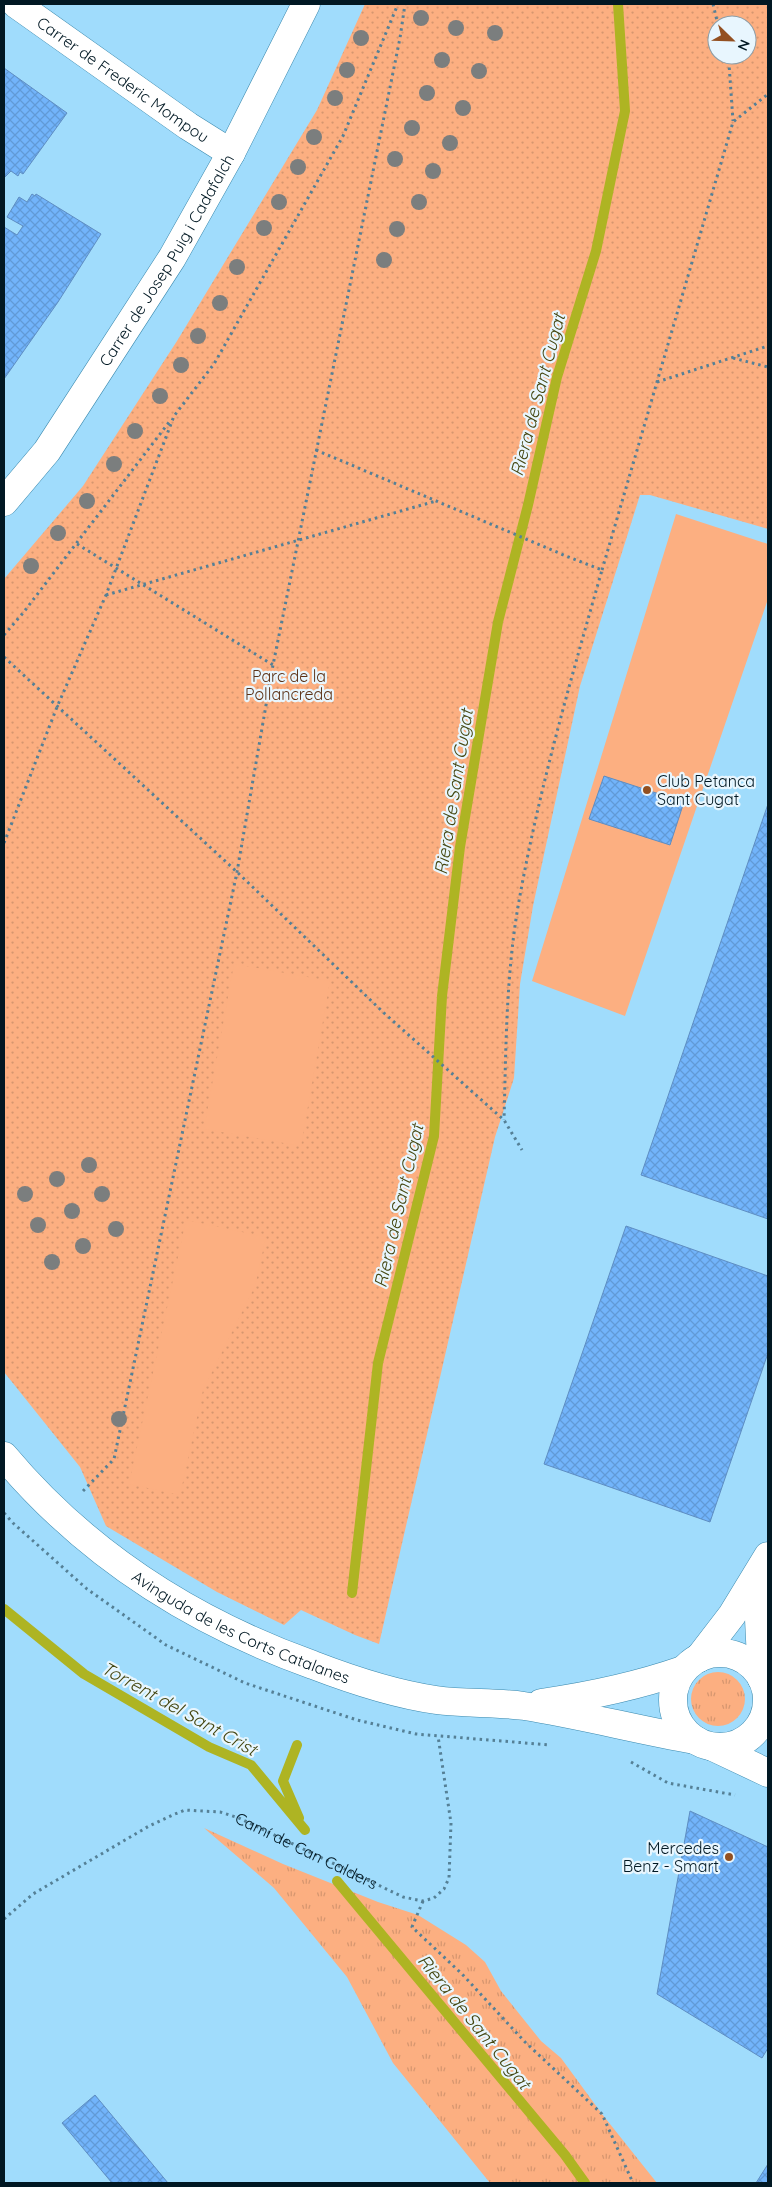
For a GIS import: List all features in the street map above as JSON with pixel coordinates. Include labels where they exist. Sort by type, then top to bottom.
[{"type":"main road","name":"Carrer de Frederic Mompou","points":[[16,4],[188,126],[231,153]]},
{"type":"main road","name":"Carrer de Josep Puig i Cadafalch","points":[[4,502],[52,443],[172,258],[231,153],[306,4]]},
{"type":"main road","name":"Avinguda de les Corts Catalanes","points":[[4,1456],[60,1516],[118,1565],[162,1594],[247,1639],[344,1676],[435,1700],[524,1706],[726,1747],[742,1742],[755,1732],[763,1719],[766,1692],[751,1664],[738,1656],[724,1652],[708,1654],[691,1664],[658,1678],[586,1696],[524,1706]]},
{"type":"main road","points":[[691,1664],[732,1615],[768,1558]]},
{"type":"main road","points":[[766,1692],[759,1619],[768,1558]]},
{"type":"main road","name":"Avinguda de les Corts Catalanes","points":[[691,1664],[676,1683],[672,1698],[674,1715],[683,1730],[704,1744],[768,1774]]},
{"type":"path","points":[[4,635],[23,614],[214,364],[343,136],[398,4]]},
{"type":"path","points":[[60,1516],[114,1459],[237,872],[273,665],[400,38],[405,4]]},
{"type":"path","points":[[504,1120],[507,1008],[519,902],[559,721],[733,122],[729,65]]},
{"type":"path","points":[[733,122],[768,94]]},
{"type":"path","points":[[657,382],[768,346]]},
{"type":"path","points":[[733,358],[768,367]]},
{"type":"path","points":[[4,843],[57,707],[106,595],[174,416]]},
{"type":"path","points":[[316,450],[602,570]]},
{"type":"path","points":[[106,595],[436,501]]},
{"type":"path","points":[[77,544],[273,665]]},
{"type":"path","points":[[4,657],[237,872],[384,1012],[504,1120],[522,1150]]},
{"type":"path","points":[[4,1512],[13,1523],[87,1589],[166,1645],[245,1683],[357,1720],[438,1737],[555,1745]]},
{"type":"path","points":[[435,1700],[438,1737],[451,1823],[449,1878],[444,1889],[434,1898],[423,1901],[412,1926],[462,1974],[525,2042],[602,2114],[633,2183]]},
{"type":"path","points":[[630,1761],[668,1782],[742,1796]]},
{"type":"path","name":"Camí de Can Calders","points":[[4,1919],[33,1894],[149,1826],[186,1810],[220,1812],[239,1818],[385,1889],[403,1897],[423,1901]]},
{"type":"green space","name":"Parc de la Pollancreda","points":[[365,4],[768,4],[768,529],[650,495],[640,495],[580,686],[533,906],[520,984],[514,1078],[495,1137],[379,1644],[301,1610],[284,1625],[217,1592],[106,1526],[80,1467],[4,1372],[4,579],[83,486],[177,341],[317,110]]},
{"type":"green space","name":"Club Petanca Sant Cugat","points":[[676,514],[768,544],[768,599],[625,1016],[532,981]]},
{"type":"green space","points":[[234,964],[330,981],[301,1146],[204,1129]]},
{"type":"green space","points":[[186,1220],[266,1237],[255,1286],[203,1390],[180,1495],[129,1484]]},
{"type":"green space","points":[[718,1672],[728,1674],[737,1680],[743,1689],[745,1699],[743,1709],[737,1718],[728,1724],[718,1726],[708,1724],[699,1718],[693,1709],[691,1699],[693,1689],[699,1680],[708,1674]]},
{"type":"green space","points":[[204,1828],[283,1864],[378,1902],[418,1915],[466,1945],[485,1962],[501,1991],[541,2041],[561,2058],[602,2114],[657,2183],[490,2183],[393,2063],[347,1977],[274,1888]]},
{"type":"building","points":[[4,68],[67,113],[23,174],[20,172],[18,176],[11,171],[5,177],[4,176]]},
{"type":"building","points":[[32,194],[35,196],[36,194],[101,234],[58,302],[4,379],[4,227],[17,235],[23,226],[7,217],[19,197],[27,202]]},
{"type":"building","points":[[604,776],[684,802],[670,845],[589,819]]},
{"type":"building","points":[[768,804],[768,1219],[641,1175]]},
{"type":"building","points":[[626,1226],[768,1276],[768,1353],[710,1522],[544,1464]]},
{"type":"building","points":[[690,1811],[768,1847],[768,2048],[762,2058],[657,1994]]},
{"type":"building","points":[[95,2095],[168,2183],[112,2183],[62,2123]]},
{"type":"building","points":[[768,2164],[768,2183],[756,2183]]},
{"type":"waterway","name":"Riera de Sant Cugat","points":[[352,1593],[378,1363],[434,1136],[442,996],[460,847],[498,622],[528,505],[557,377],[596,251],[625,111],[618,4]]},
{"type":"waterway","name":"Torrent del Sant Crist","points":[[4,1609],[84,1674],[209,1747],[251,1765],[305,1830]]},
{"type":"waterway","name":"Riera de Sant Cugat","points":[[297,1745],[283,1781],[299,1818]]},
{"type":"waterway","name":"Riera de Sant Cugat","points":[[337,1881],[565,2155],[585,2183]]},
{"type":"place","name":"Club Petanca Sant Cugat","points":[[647,790]]},
{"type":"place","name":"Mercedes Benz - Smart","points":[[729,1857]]}]
